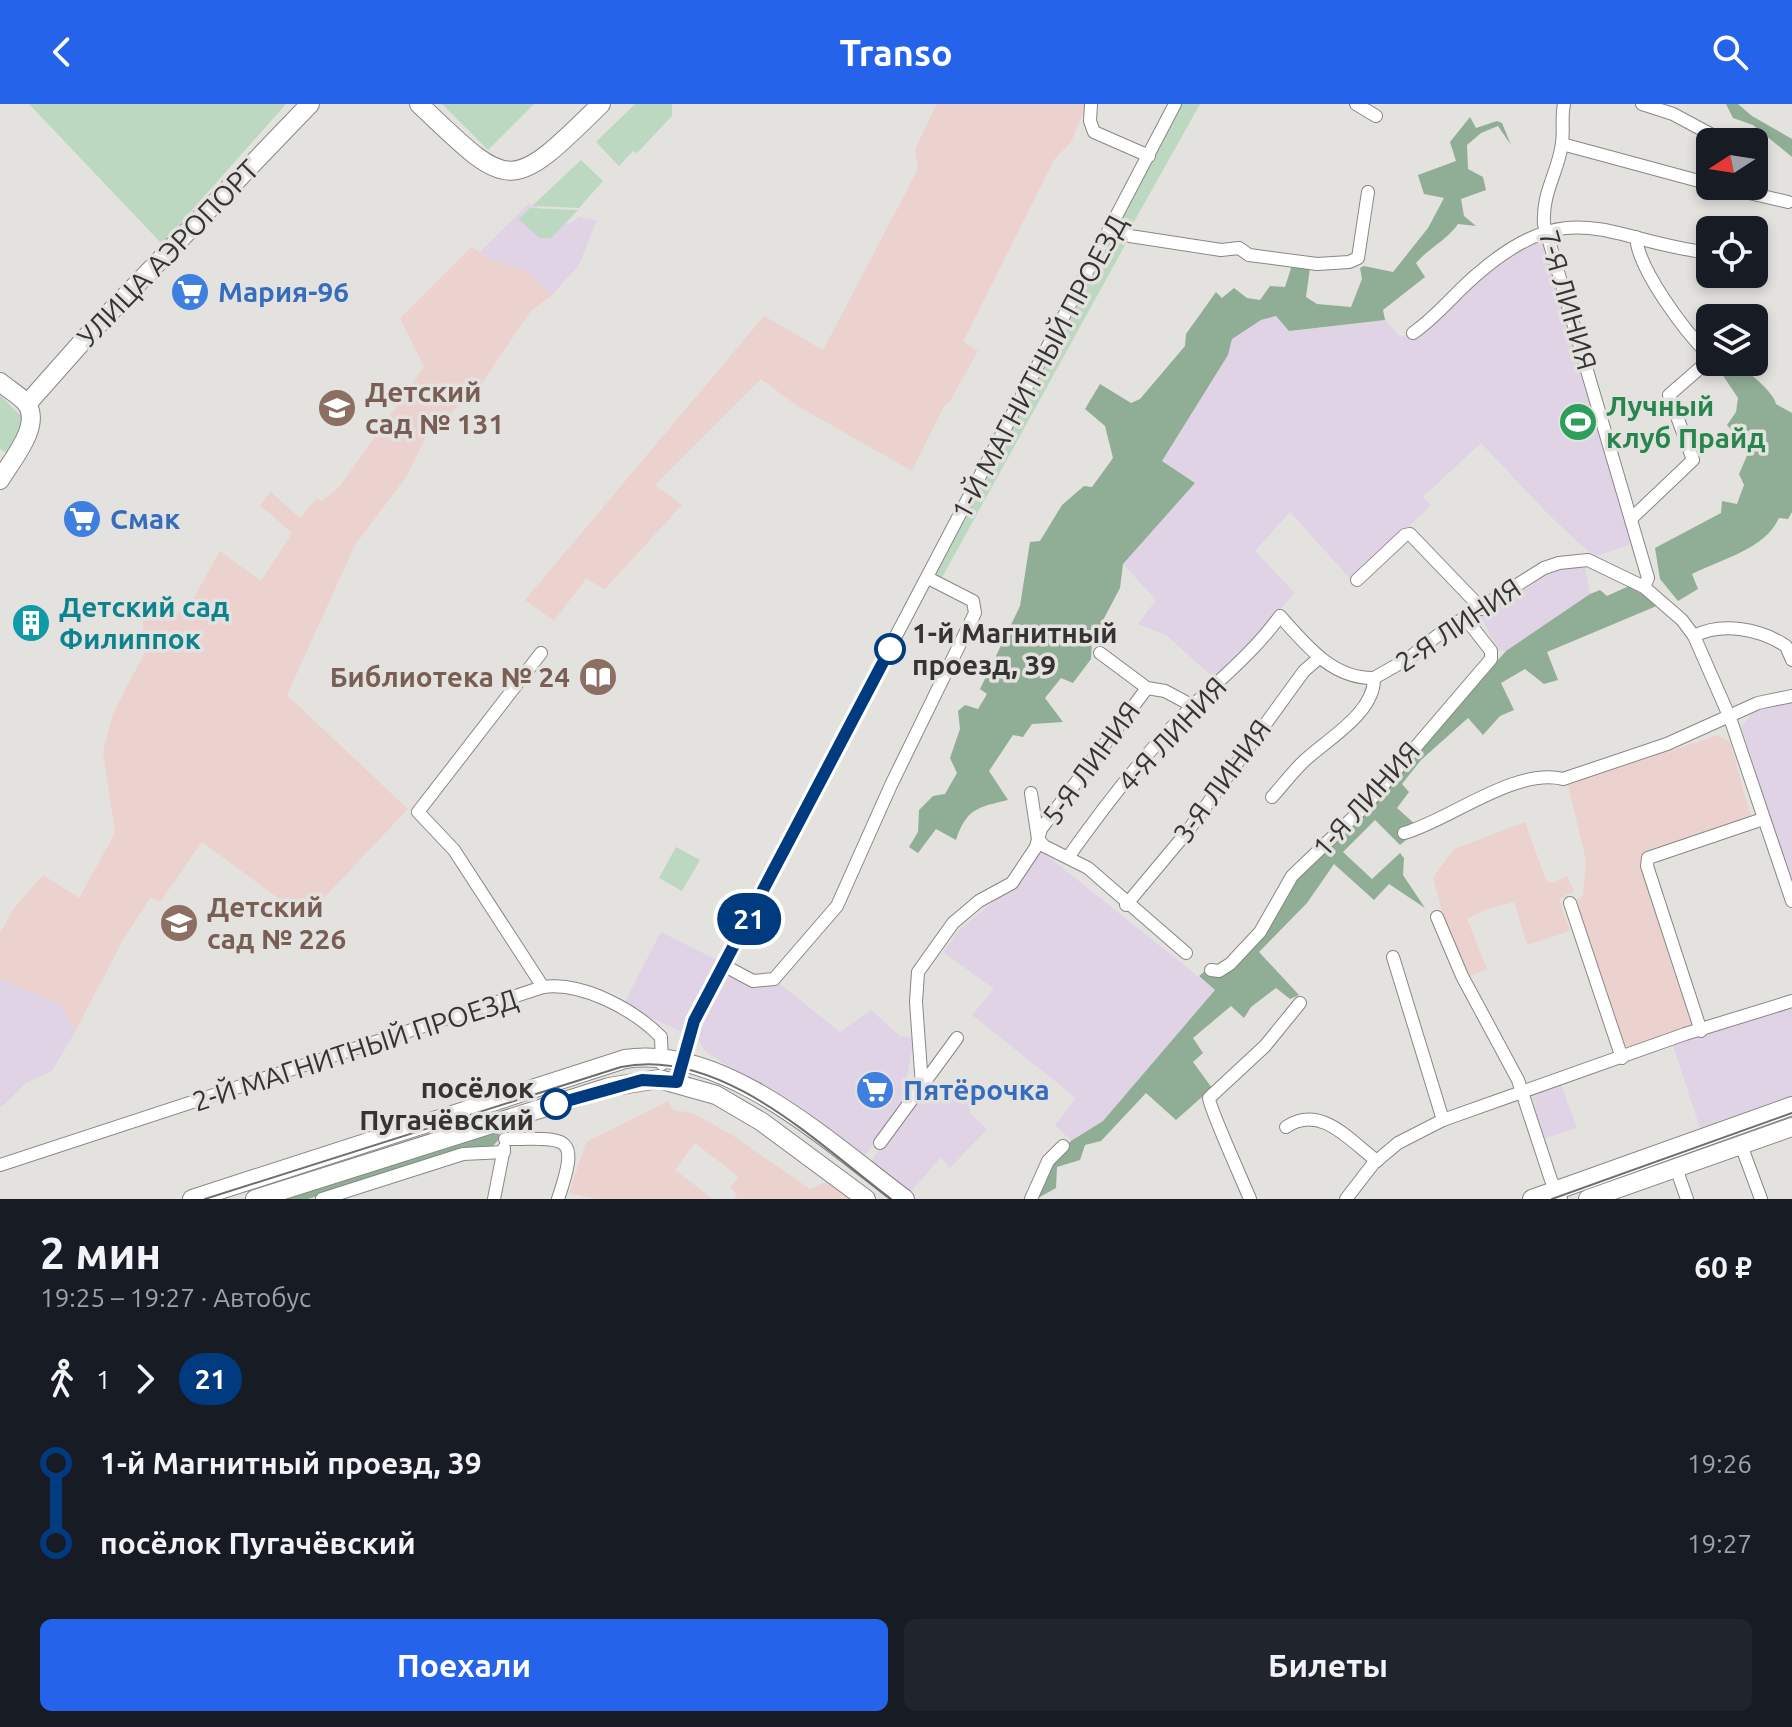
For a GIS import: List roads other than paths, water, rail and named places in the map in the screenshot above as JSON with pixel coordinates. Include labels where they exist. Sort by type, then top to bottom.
[{"type":"main road","name":"УЛИЦА АЭРОПОРТ","points":[[27,404],[90,333],[310,104]]},
{"type":"main road","points":[[419,104],[477,158],[499,171],[516,172],[541,161],[601,104]]},
{"type":"main road","points":[[0,382],[27,404],[31,415],[28,434],[0,480]]},
{"type":"main road","points":[[192,1199],[625,1059],[662,1056],[682,1059],[749,1087],[905,1199]]},
{"type":"main road","points":[[255,1199],[504,1137],[609,1087],[668,1080],[716,1095],[740,1107],[866,1199]]},
{"type":"main road","points":[[1532,1199],[1559,1195],[1792,1106]]},
{"type":"main road","points":[[1588,1199],[1608,1196],[1792,1127]]},
{"type":"street","points":[[1091,104],[1090,121],[1094,132],[1149,156]]},
{"type":"street","name":"1-Й МАГНИТНЫЙ ПРОЕЗД","points":[[668,1080],[682,1059],[694,1021],[1175,104]]},
{"type":"street","points":[[1356,104],[1376,116]]},
{"type":"street","name":"7-Я ЛИНИЯ","points":[[1564,104],[1560,125],[1562,144],[1546,190],[1546,232],[1633,517],[1648,578],[1644,587]]},
{"type":"street","points":[[1642,104],[1700,128]]},
{"type":"street","points":[[1562,144],[1696,180]]},
{"type":"street","points":[[1112,228],[1130,236],[1221,250],[1239,248],[1249,255],[1317,264],[1349,262],[1358,258],[1368,192]]},
{"type":"street","points":[[1768,197],[1788,202]]},
{"type":"street","points":[[1413,333],[1479,272],[1519,242],[1546,232],[1574,224],[1696,250]]},
{"type":"street","points":[[1636,237],[1637,252],[1651,279],[1696,341]]},
{"type":"street","points":[[1633,517],[1693,460],[1669,395],[1696,372]]},
{"type":"street","points":[[1357,580],[1405,535],[1410,534],[1482,609]]},
{"type":"street","name":"2-Я ЛИНИЯ","points":[[1272,797],[1302,763],[1354,716],[1372,694],[1374,678],[1544,568],[1576,559],[1597,563],[1644,587],[1682,620],[1694,636],[1730,718],[1792,901]]},
{"type":"street","points":[[725,966],[753,981],[774,979],[837,906],[891,785],[975,613],[973,601],[928,578]]},
{"type":"street","name":"4-Я ЛИНИЯ","points":[[1069,856],[1132,772],[1193,706],[1266,637],[1280,616],[1319,658]]},
{"type":"street","name":"1-Я ЛИНИЯ","points":[[1211,970],[1230,964],[1260,932],[1292,876],[1366,805],[1491,659],[1491,651],[1466,619]]},
{"type":"street","points":[[1694,636],[1710,628],[1759,633],[1786,646],[1792,660]]},
{"type":"street","points":[[541,653],[418,812],[454,850],[543,987]]},
{"type":"street","name":"5-Я ЛИНИЯ","points":[[1100,653],[1147,688],[1165,691],[1193,706]]},
{"type":"street","points":[[1319,658],[1339,671],[1374,678]]},
{"type":"street","name":"3-Я ЛИНИЯ","points":[[1126,905],[1187,832],[1304,671],[1319,658]]},
{"type":"street","name":"5-Я ЛИНИЯ","points":[[922,1086],[916,1002],[918,972],[953,923],[979,901],[1012,883],[1041,829],[1147,688]]},
{"type":"street","points":[[1404,833],[1423,828],[1453,809],[1507,787],[1552,776],[1563,779],[1667,744],[1758,703],[1792,696]]},
{"type":"street","points":[[1031,793],[1038,839],[1044,846],[1088,868],[1126,905],[1186,953]]},
{"type":"street","points":[[1701,1031],[1647,866],[1648,858],[1763,819]]},
{"type":"street","points":[[1570,903],[1622,1058]]},
{"type":"street","points":[[1437,917],[1462,976],[1505,1051],[1559,1195]]},
{"type":"street","points":[[1393,957],[1410,1024],[1443,1120]]},
{"type":"street","name":"2-Й МАГНИТНЫЙ ПРОЕЗД","points":[[0,1165],[543,987],[564,984],[582,989],[646,1023],[661,1037],[662,1056]]},
{"type":"street","points":[[1346,1199],[1377,1161],[1398,1143],[1443,1120],[1792,1001]]},
{"type":"street","points":[[1250,1199],[1223,1130],[1209,1105],[1209,1098],[1265,1046],[1300,1003]]},
{"type":"street","points":[[880,1143],[957,1038]]},
{"type":"street","points":[[662,1056],[668,1080]]},
{"type":"street","points":[[494,1199],[504,1137],[498,1099]]},
{"type":"street","points":[[1286,1127],[1305,1119],[1327,1123],[1377,1161]]},
{"type":"street","points":[[322,1199],[463,1154],[504,1137],[562,1142],[570,1151],[571,1161],[558,1199]]},
{"type":"street","points":[[1741,1145],[1761,1199]]},
{"type":"street","points":[[1031,1199],[1048,1161],[1063,1146]]},
{"type":"street","points":[[1676,1168],[1687,1199]]},
{"type":"tram line","points":[[205,1199],[621,1067],[658,1064],[695,1071],[731,1085],[766,1104],[891,1199]]},
{"type":"tram line","points":[[1552,1199],[1792,1113]]},
{"type":"place","name":"Мария-96","points":[[190,292]]},
{"type":"place","name":"Детский сад № 131","points":[[337,408]]},
{"type":"place","name":"Лучный клуб Прайд","points":[[1578,422]]},
{"type":"place","name":"Смак","points":[[82,519]]},
{"type":"place","name":"Детский сад Филиппок","points":[[31,623]]},
{"type":"place","name":"1-й Магнитный проезд, 39","points":[[890,649]]},
{"type":"place","name":"Библиотека № 24","points":[[598,677]]},
{"type":"place","name":"Детский сад № 226","points":[[179,923]]},
{"type":"place","name":"Пятёрочка","points":[[875,1090]]},
{"type":"place","name":"посёлок Пугачёвский","points":[[556,1104]]}]
